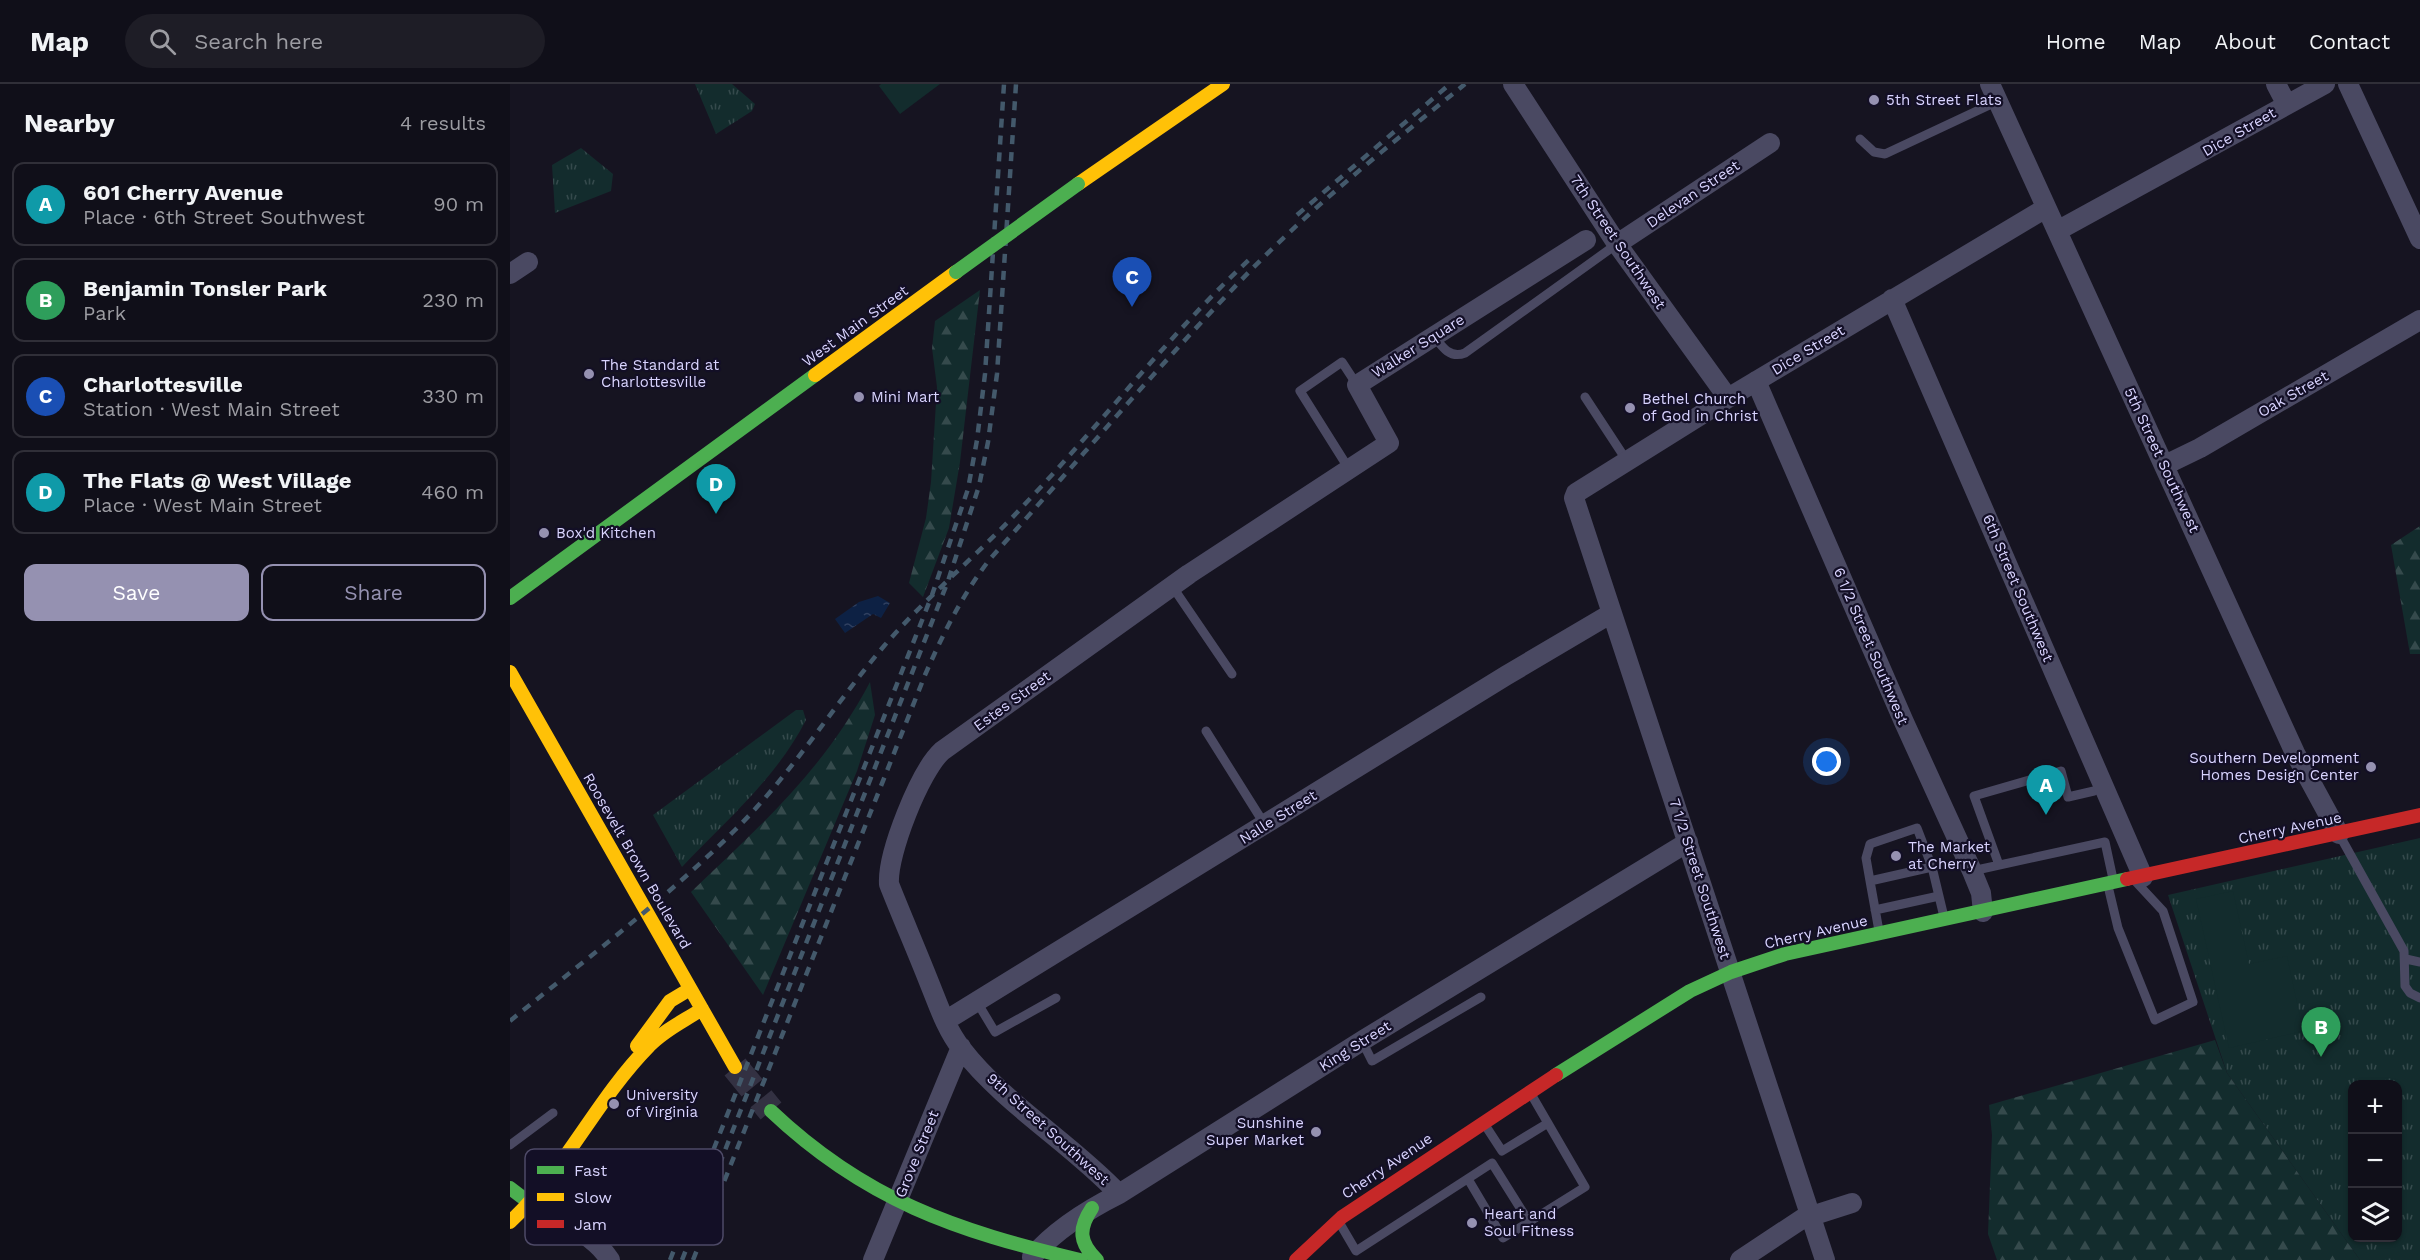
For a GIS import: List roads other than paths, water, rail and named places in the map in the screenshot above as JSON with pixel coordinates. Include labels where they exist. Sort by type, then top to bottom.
[{"type":"main road","name":"West Main Street","points":[[510,598],[1209,88]]},
{"type":"main road","name":"Roosevelt Brown Boulevard","points":[[510,672],[735,1067]]},
{"type":"main road","name":"Cherry Avenue","points":[[1296,1260],[1338,1220],[1483,1122],[1690,991],[1731,972],[1785,954],[2420,815]]},
{"type":"main road","points":[[617,1084],[645,1031],[660,1011],[670,1001],[690,989]]},
{"type":"main road","points":[[572,1149],[617,1084],[651,1044],[702,1009]]},
{"type":"main road","points":[[771,1111],[791,1132],[824,1159],[898,1202],[964,1230],[1034,1255],[1080,1260]]},
{"type":"main road","points":[[510,1188],[525,1199]]},
{"type":"main road","points":[[1092,1208],[1081,1223],[1081,1238],[1097,1260]]},
{"type":"main road","points":[[510,1222],[525,1209]]},
{"type":"street","name":"7th Street Southwest","points":[[1513,84],[1617,244],[1728,398]]},
{"type":"street","points":[[2276,84],[2287,105]]},
{"type":"street","name":"Dice Street","points":[[2057,231],[2325,84]]},
{"type":"street","points":[[2348,84],[2420,239]]},
{"type":"street","name":"5th Street Southwest","points":[[1994,92],[2295,753],[2339,834]]},
{"type":"street","name":"Delevan Street","points":[[1617,244],[1770,143]]},
{"type":"street","name":"Dice Street","points":[[1574,498],[1576,493],[1728,398],[2046,208]]},
{"type":"street","name":"Walker Square","points":[[1189,574],[1389,443],[1357,385],[1586,240]]},
{"type":"street","points":[[510,274],[528,262]]},
{"type":"street","name":"6th Street Southwest","points":[[1892,299],[2138,878]]},
{"type":"street","name":"Oak Street","points":[[2165,465],[2200,448],[2420,320]]},
{"type":"street","name":"6 1/2 Street Southwest","points":[[1756,381],[1904,722],[1972,871],[1981,893],[1983,912]]},
{"type":"street","name":"7 1/2 Street Southwest","points":[[1574,498],[1826,1260]]},
{"type":"street","name":"Estes Street","points":[[888,870],[925,771],[933,759],[1189,574]]},
{"type":"street","name":"Nalle Street","points":[[945,1021],[1611,613]]},
{"type":"street","name":"King Street","points":[[1034,1255],[1058,1232],[1092,1208],[1119,1194],[1362,1041],[1437,1009],[1688,842]]},
{"type":"street","name":"9th Street Southwest","points":[[888,870],[889,884],[945,1021],[961,1047],[1029,1115],[1092,1166],[1119,1194]]},
{"type":"street","name":"Grove Street","points":[[873,1260],[961,1047]]},
{"type":"street","points":[[1740,1260],[1802,1219],[1852,1203]]},
{"type":"street","points":[[597,1245],[604,1250],[610,1260]]},
{"type":"lane","points":[[1860,139],[1874,152],[1885,154],[1994,92]]},
{"type":"lane","points":[[1434,336],[1450,354],[1458,356],[1465,353],[1617,244]]},
{"type":"lane","points":[[1350,469],[1300,392],[1342,362],[1357,385]]},
{"type":"lane","points":[[1585,397],[1627,461]]},
{"type":"lane","points":[[1172,586],[1232,674]]},
{"type":"lane","points":[[1206,731],[1265,825]]},
{"type":"lane","points":[[1999,865],[1974,796],[2061,771],[2068,797],[2094,791]]},
{"type":"lane","points":[[1880,934],[1866,858],[1870,844],[1917,828],[1932,867],[1945,919]]},
{"type":"lane","points":[[2339,834],[2404,951],[2405,986],[2410,993],[2420,998]]},
{"type":"lane","points":[[1972,871],[2105,842],[2118,928],[2155,1020],[2193,1002],[2163,911],[2138,878]]},
{"type":"lane","points":[[1870,881],[1932,867]]},
{"type":"lane","points":[[1875,910],[1940,896]]},
{"type":"lane","points":[[2406,959],[2420,962]]},
{"type":"lane","points":[[977,1002],[995,1032],[1056,998]]},
{"type":"lane","points":[[1437,1009],[1481,998]]},
{"type":"lane","points":[[1468,1179],[1503,1238],[1585,1187],[1529,1092]]},
{"type":"lane","points":[[511,1142],[553,1113]]},
{"type":"lane","points":[[1483,1122],[1502,1151]]},
{"type":"lane","points":[[1338,1220],[1356,1251],[1492,1163],[1502,1151],[1548,1123]]},
{"type":"lane","points":[[1492,1163],[1529,1222]]},
{"type":"water","points":[[878,596],[890,603],[881,618],[873,614],[845,633],[835,619],[859,602]]},
{"type":"tunnel","points":[[735,1067],[771,1111]]},
{"type":"railway","points":[[714,1149],[932,595],[968,489],[985,374],[1004,84]]},
{"type":"railway","points":[[723,1155],[948,581],[979,486],[988,442],[997,374],[1016,84]]},
{"type":"railway","points":[[1297,215],[1450,84]]},
{"type":"railway","points":[[723,1184],[925,675],[946,630],[971,587],[990,559],[1118,414],[1249,272],[1327,198],[1465,84]]},
{"type":"railway","points":[[510,1021],[654,904],[735,830],[775,786],[884,646],[935,592],[1024,505],[1193,316],[1253,256]]},
{"type":"railway","points":[[670,1260],[676,1245]]},
{"type":"railway","points":[[682,1260],[688,1245]]},
{"type":"railway","points":[[693,1260],[699,1245]]},
{"type":"place","name":"5th Street Flats","points":[[1874,100]]},
{"type":"place","name":"Charlottesville","points":[[1132,307]]},
{"type":"place","name":"The Standard at Charlottesville","points":[[589,374]]},
{"type":"place","name":"Mini Mart","points":[[859,397]]},
{"type":"place","name":"Bethel Church of God in Christ","points":[[1630,408]]},
{"type":"place","name":"The Flats @ West Village","points":[[716,514]]},
{"type":"place","name":"Box'd Kitchen","points":[[544,533]]},
{"type":"place","name":"Southern Development Homes Design Center","points":[[2371,767]]},
{"type":"place","name":"601 Cherry Avenue","points":[[2046,815]]},
{"type":"place","name":"The Market at Cherry","points":[[1896,856]]},
{"type":"place","name":"Benjamin Tonsler Park","points":[[2321,1057]]},
{"type":"place","name":"University of Virginia","points":[[614,1104]]},
{"type":"place","name":"Sunshine Super Market","points":[[1316,1132]]},
{"type":"place","name":"Heart and Soul Fitness","points":[[1472,1223]]}]
